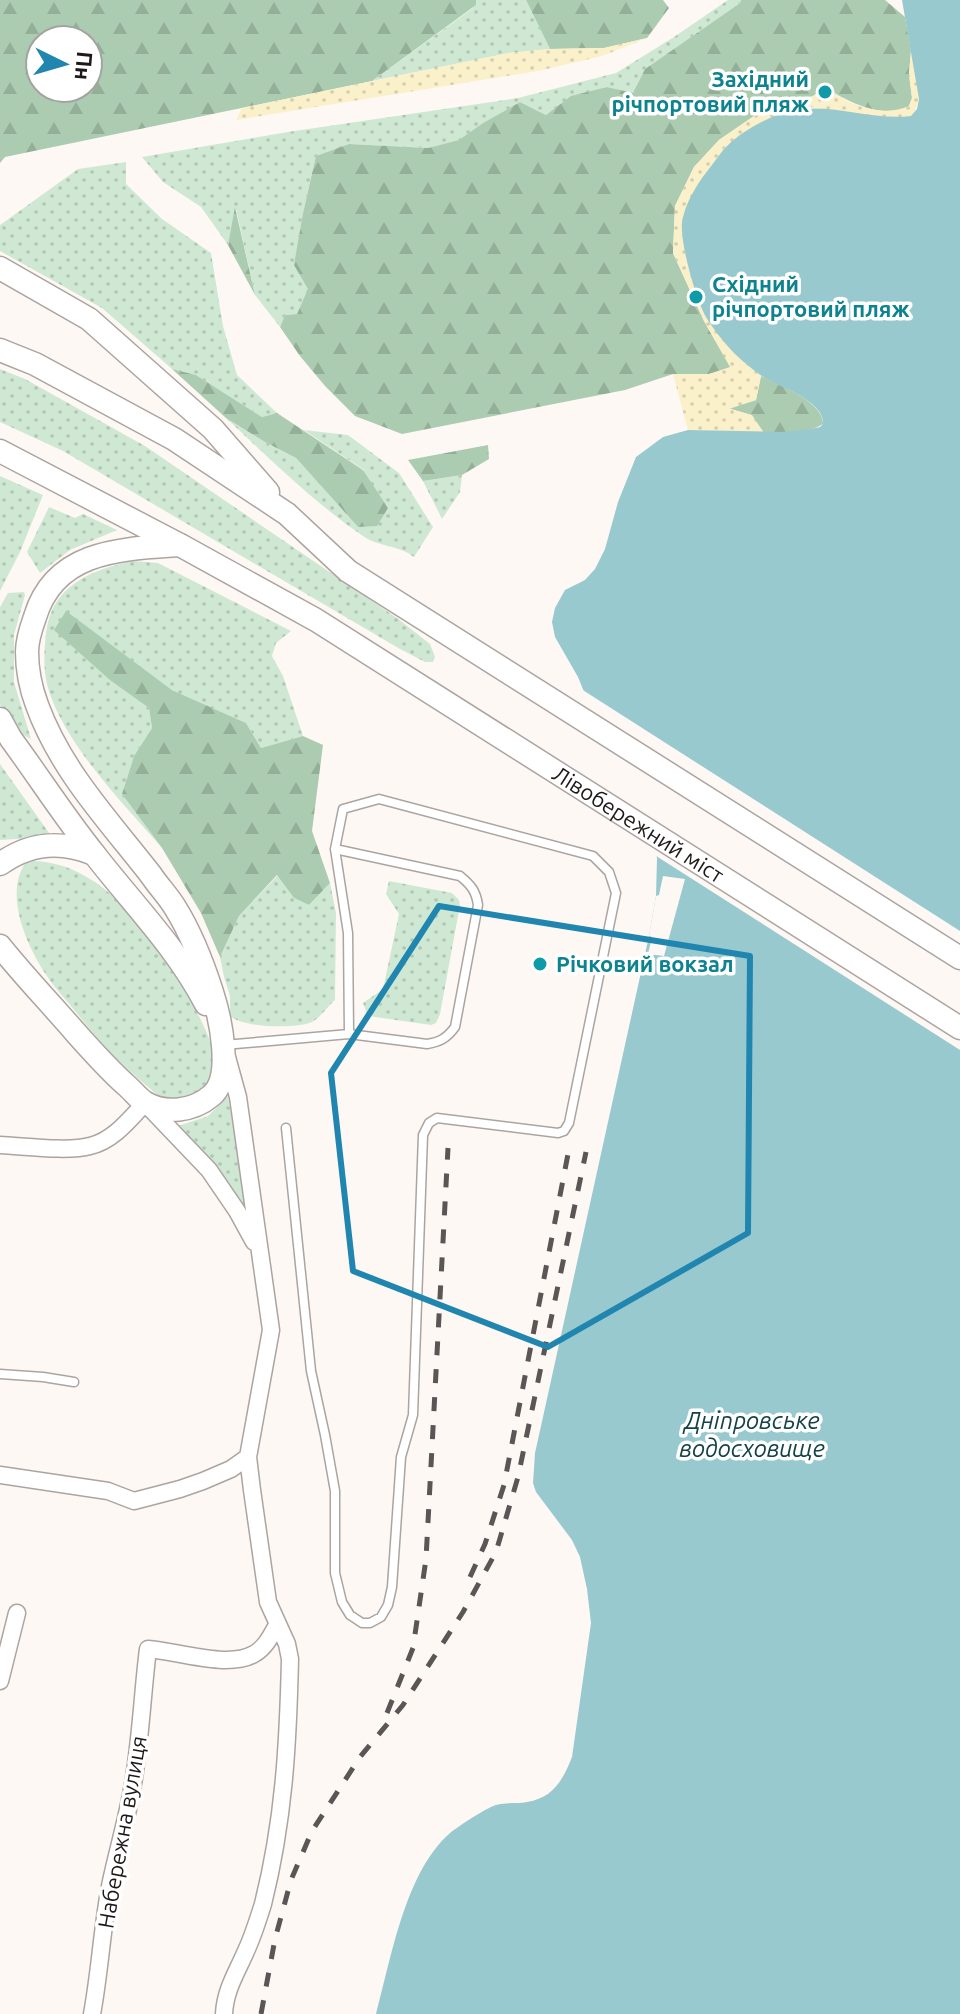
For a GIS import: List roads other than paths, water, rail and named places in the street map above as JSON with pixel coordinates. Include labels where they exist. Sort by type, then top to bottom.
[{"type":"main road","points":[[0,268],[89,319],[144,366],[213,429],[287,514],[348,571],[960,958]]},
{"type":"main road","points":[[0,350],[35,364],[174,439],[287,514]]},
{"type":"main road","name":"Лівобережний міст","points":[[0,451],[316,620],[960,1028]]},
{"type":"main road","points":[[0,946],[97,1057],[145,1103],[181,1110],[201,1105],[217,1092],[224,1073],[224,1046],[213,996],[192,938],[176,908],[61,758],[33,692],[27,652],[34,618],[45,592],[70,567],[111,551],[180,545]]},
{"type":"main road","points":[[0,719],[11,739],[94,854],[177,957],[199,992],[224,1046]]},
{"type":"main road","points":[[0,864],[14,854],[36,846],[60,844],[94,854]]},
{"type":"street","points":[[224,1046],[238,1097],[271,1330],[248,1457],[268,1602],[287,1644],[290,1659],[288,1752],[273,1864],[259,1917],[224,2002],[224,2014]]},
{"type":"street","points":[[0,1145],[91,1146],[125,1124],[145,1103],[209,1170],[237,1211],[260,1254]]},
{"type":"street","points":[[0,1475],[108,1491],[134,1501],[203,1481],[231,1469],[248,1457]]},
{"type":"street","points":[[0,1681],[17,1613]]},
{"type":"street","name":"Набережна вулиця","points":[[92,2014],[109,1891],[134,1781],[148,1649],[212,1658],[244,1658],[262,1647],[277,1625]]},
{"type":"lane","points":[[286,1128],[311,1371],[335,1491],[335,1573],[342,1602],[350,1615],[362,1623],[370,1623],[381,1617],[388,1605],[392,1587],[401,1457],[413,1415],[423,1135],[429,1123],[437,1118],[558,1133],[564,1131],[569,1123],[616,893],[609,872],[593,856],[379,799],[343,809],[335,849],[348,933],[349,1034]]},
{"type":"lane","points":[[224,1046],[349,1034],[427,1044],[438,1043],[455,1027],[478,905],[470,883],[460,876],[335,849]]},
{"type":"lane","points":[[0,1374],[74,1382]]},
{"type":"water","name":"Дніпровське водосховище","points":[[902,0],[960,0],[960,2014],[376,2014],[402,1918],[421,1871],[434,1851],[449,1834],[491,1807],[544,1797],[556,1787],[565,1773],[572,1757],[591,1623],[580,1557],[533,1483],[535,1453],[649,936],[656,896],[657,858],[649,825],[597,724],[578,677],[555,637],[552,622],[555,608],[565,590],[585,580],[595,569],[605,549],[618,502],[636,457],[663,437],[688,430],[782,432],[810,429],[823,424],[822,416],[810,402],[754,370],[732,351],[712,327],[693,285],[682,223],[693,192],[721,152],[766,120],[806,109],[911,116],[917,109],[919,99]]},
{"type":"railway","points":[[387,1713],[413,1648],[426,1559],[448,1148]]},
{"type":"railway","points":[[470,1577],[485,1544],[504,1485],[569,1149]]},
{"type":"railway","points":[[261,2014],[275,1939],[291,1880],[312,1831],[360,1757],[403,1705],[463,1612],[496,1552],[518,1477],[586,1152]]},
{"type":"place","name":"Західний річпортовий пляж","points":[[825,92]]},
{"type":"place","name":"Східний річпортовий пляж","points":[[696,297]]},
{"type":"place","name":"Річковий вокзал","points":[[540,964]]}]
